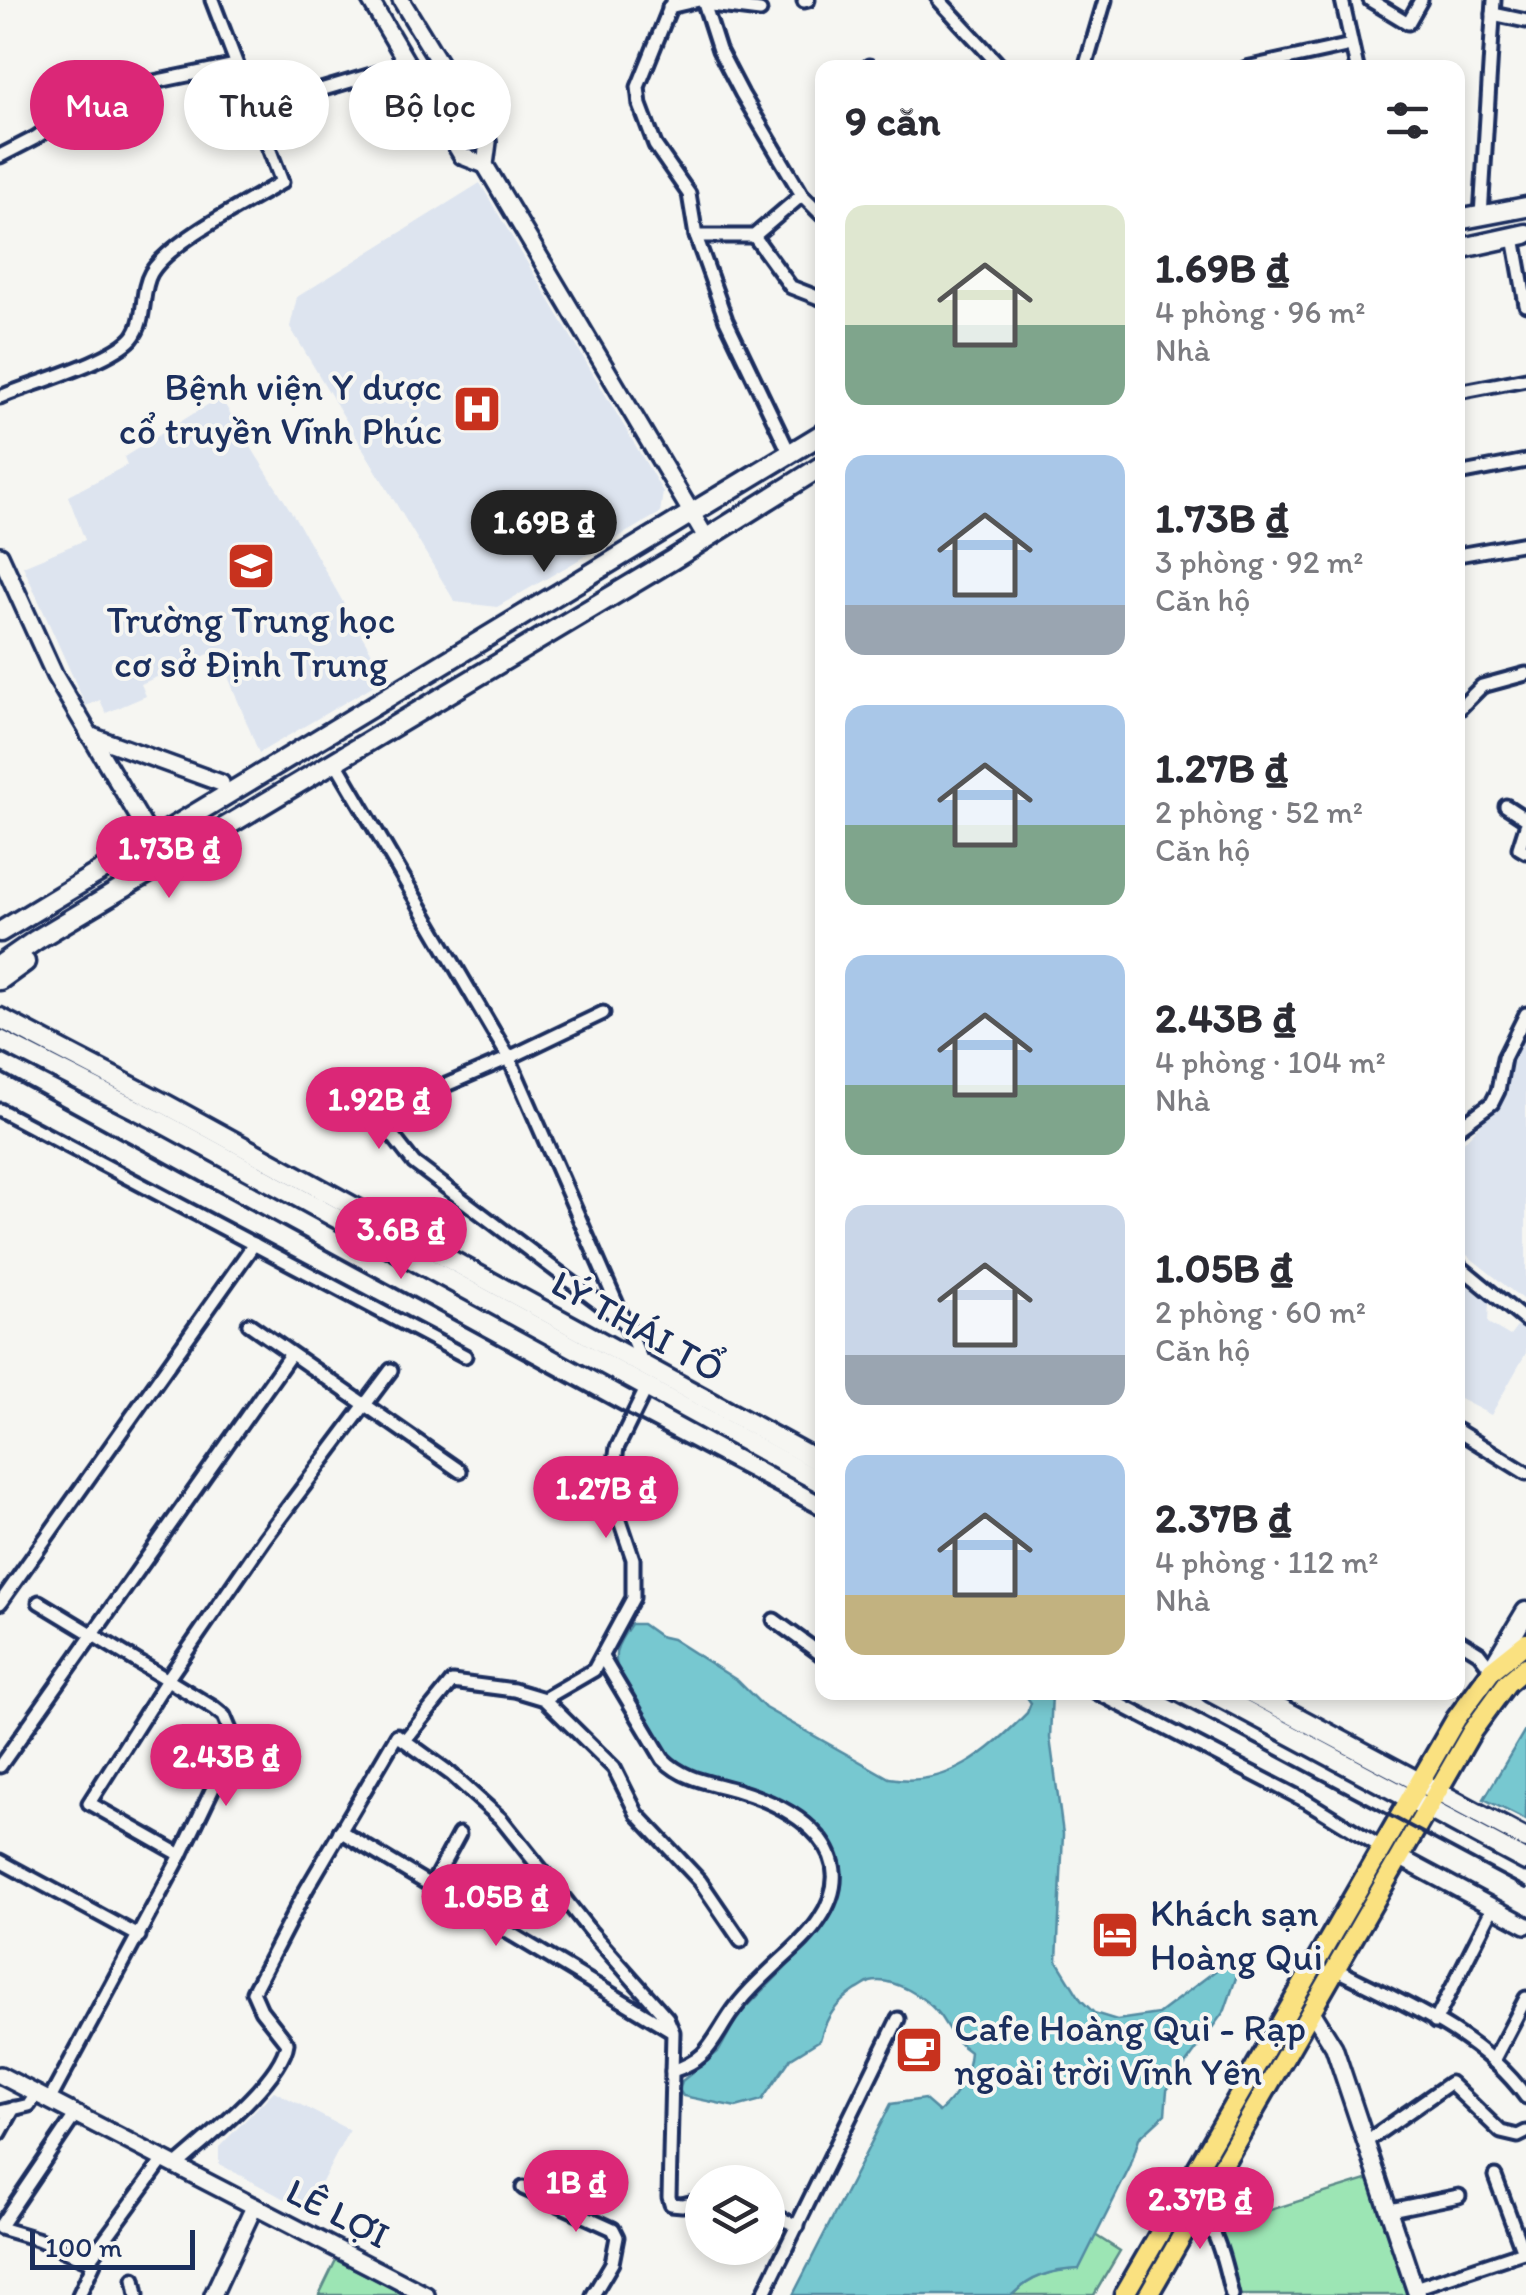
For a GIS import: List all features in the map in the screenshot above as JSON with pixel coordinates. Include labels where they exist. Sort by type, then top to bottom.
[{"type":"main road","points":[[1465,219],[1526,207]]},
{"type":"main road","points":[[1465,248],[1520,236]]},
{"type":"main road","points":[[0,932],[815,438]]},
{"type":"main road","points":[[2,977],[36,940],[815,470]]},
{"type":"main road","points":[[568,588],[582,614]]},
{"type":"main road","points":[[0,918],[221,783],[290,754]]},
{"type":"main road","name":"LÝ THÁI TỔ","points":[[0,1017],[168,1105],[492,1294],[646,1389],[715,1415],[815,1461]]},
{"type":"main road","name":"LÝ THÁI TỔ","points":[[0,1040],[492,1294],[644,1367],[815,1479]]},
{"type":"main road","points":[[1492,1670],[1526,1612]]},
{"type":"main road","points":[[1148,2295],[1399,1857],[1422,1796],[1472,1693],[1492,1670],[1526,1643]]},
{"type":"main road","points":[[1124,2295],[1382,1847],[1489,1704],[1526,1666]]},
{"type":"main road","points":[[1227,1700],[1422,1796],[1526,1840]]},
{"type":"main road","points":[[1263,1700],[1526,1861]]},
{"type":"street","points":[[212,0],[234,60]]},
{"type":"street","points":[[370,0],[406,60]]},
{"type":"street","points":[[401,0],[488,142],[485,165]]},
{"type":"street","points":[[702,0],[719,50],[802,195],[815,208]]},
{"type":"street","points":[[760,12],[702,0],[671,4],[638,88],[640,105],[656,145],[689,194],[696,236],[726,320],[790,454]]},
{"type":"street","points":[[939,0],[995,60]]},
{"type":"street","points":[[1087,60],[1107,0]]},
{"type":"street","points":[[1342,0],[1354,60]]},
{"type":"street","points":[[1370,0],[1408,23],[1421,0]]},
{"type":"street","points":[[1480,216],[1493,7],[1526,20]]},
{"type":"street","points":[[1283,60],[1351,45]]},
{"type":"street","points":[[0,156],[35,138],[100,94],[184,76]]},
{"type":"street","points":[[0,396],[116,351],[134,336],[140,323],[145,284],[160,258],[282,182],[270,150]]},
{"type":"street","points":[[458,150],[462,156],[485,165],[707,538]]},
{"type":"street","points":[[696,236],[754,236],[802,195]]},
{"type":"street","points":[[754,236],[791,287],[815,296]]},
{"type":"street","points":[[1520,236],[1526,305]]},
{"type":"street","points":[[1465,391],[1526,379]]},
{"type":"street","points":[[1465,473],[1526,461]]},
{"type":"street","points":[[1465,554],[1526,543]]},
{"type":"street","points":[[0,554],[55,676],[145,828]]},
{"type":"street","points":[[1465,699],[1482,686],[1526,674]]},
{"type":"street","points":[[88,734],[221,783]]},
{"type":"street","points":[[335,761],[508,1058],[629,1325],[644,1367]]},
{"type":"street","points":[[1506,806],[1526,822],[1519,848],[1526,852]]},
{"type":"street","points":[[603,1013],[390,1109],[385,1126],[414,1162],[629,1325]]},
{"type":"street","points":[[1465,1123],[1492,1103],[1504,1058],[1526,1014]]},
{"type":"street","points":[[0,1110],[465,1356]]},
{"type":"street","points":[[0,1604],[254,1244]]},
{"type":"street","points":[[1465,1271],[1526,1321]]},
{"type":"street","points":[[249,1324],[460,1471]]},
{"type":"street","points":[[0,1764],[290,1355]]},
{"type":"street","points":[[182,1855],[89,1804],[264,1538],[391,1370]]},
{"type":"street","points":[[544,1699],[594,1670],[634,1598],[634,1559],[614,1503],[612,1480],[617,1448],[646,1389]]},
{"type":"street","points":[[1465,1435],[1526,1473]]},
{"type":"street","points":[[0,2112],[43,2098],[140,1936],[182,1855],[235,1737],[224,1716],[214,1708],[39,1602]]},
{"type":"street","points":[[774,1620],[815,1650]]},
{"type":"street","points":[[1465,1645],[1492,1670]]},
{"type":"street","points":[[602,1656],[671,1768],[696,1781],[739,1791],[794,1815],[821,1838],[833,1865],[832,1893],[818,1922],[746,1995],[707,2052],[698,2061],[672,2071]]},
{"type":"street","points":[[89,2261],[170,2163],[251,2098],[285,2057],[287,2044],[261,2010],[253,1992],[340,1832],[401,1737],[452,1682],[514,1690],[544,1699],[614,1768],[638,1814],[700,1880],[742,1941]]},
{"type":"street","points":[[1111,1700],[1306,1802],[1382,1847]]},
{"type":"street","points":[[401,1737],[450,1774],[500,1820],[667,2018],[673,2032],[669,2197],[671,2204],[685,2204]]},
{"type":"street","points":[[340,1832],[673,2032]]},
{"type":"street","points":[[431,1886],[459,1834]]},
{"type":"street","points":[[1399,1857],[1526,1925]]},
{"type":"street","points":[[0,1862],[140,1936]]},
{"type":"street","points":[[1435,2022],[1493,1907]]},
{"type":"street","points":[[1335,1969],[1435,2022],[1514,2080],[1526,2097]]},
{"type":"street","points":[[1492,2062],[1526,1998]]},
{"type":"street","points":[[1311,2010],[1332,2042],[1416,2292],[1524,2252],[1495,2176]]},
{"type":"street","points":[[763,2295],[898,2019]]},
{"type":"street","points":[[0,2075],[254,2206]]},
{"type":"street","points":[[1368,2141],[1450,2083],[1501,2132],[1518,2136],[1526,2132]]},
{"type":"street","points":[[0,2133],[14,2108]]},
{"type":"street","points":[[74,2115],[0,2227],[94,2263],[79,2295]]},
{"type":"street","points":[[523,2188],[613,2230],[617,2245],[612,2263],[593,2295]]},
{"type":"street","points":[[0,2196],[12,2204]]},
{"type":"street","points":[[1390,2210],[1459,2196]]},
{"type":"street","points":[[1180,2198],[1198,2208],[1217,2234],[1232,2295]]},
{"type":"street","name":"LÊ LỢI","points":[[213,2295],[254,2206],[426,2295]]},
{"type":"street","points":[[785,2220],[798,2226]]},
{"type":"street","points":[[134,2279],[137,2295]]},
{"type":"shaded area","name":"Bệnh viện Y dược cổ truyền Vĩnh Phúc","points":[[480,183],[663,492],[660,513],[497,607],[455,602],[290,327],[297,297]]},
{"type":"shaded area","name":"Trường Trung học cơ sở Định Trung","points":[[220,397],[297,521],[386,678],[259,753],[221,659],[215,661],[211,653],[141,684],[146,696],[106,713],[100,700],[86,706],[23,566],[85,540],[68,496],[127,465],[124,457]]},
{"type":"shaded area","points":[[1526,1034],[1526,1302],[1465,1254],[1465,1141],[1501,1102],[1509,1060]]},
{"type":"shaded area","points":[[1465,1284],[1489,1302],[1488,1323],[1510,1336],[1519,1324],[1526,1328],[1526,1353],[1491,1415],[1465,1402]]},
{"type":"shaded area","points":[[274,2091],[349,2130],[307,2211],[219,2164],[219,2147]]},
{"type":"green space","points":[[1376,2177],[1413,2295],[1238,2295],[1216,2227]]},
{"type":"green space","points":[[1095,2235],[1120,2251],[1094,2295],[1012,2295],[1042,2275],[1079,2268]]},
{"type":"green space","points":[[336,2260],[407,2295],[319,2295]]},
{"type":"water","points":[[631,1624],[642,1624],[659,1636],[672,1639],[738,1681],[765,1708],[889,1778],[930,1778],[965,1764],[1027,1713],[1029,1700],[1052,1700],[1050,1738],[1063,1834],[1057,1961],[1081,2000],[1094,2013],[1117,2020],[1158,2014],[1227,1962],[1237,1975],[1225,2010],[1167,2090],[1165,2114],[1139,2138],[1130,2167],[1079,2269],[1042,2275],[1012,2295],[793,2295],[891,2104],[924,2099],[939,2112],[960,2085],[970,2052],[918,1996],[889,1982],[870,1982],[837,2005],[820,2040],[791,2058],[762,2100],[736,2107],[683,2096],[679,2090],[682,2081],[719,2051],[738,2016],[810,1943],[836,1901],[839,1877],[834,1854],[809,1817],[762,1793],[682,1771],[666,1755],[620,1681],[616,1651]]},
{"type":"water","points":[[1526,1728],[1526,1820],[1484,1799]]},
{"type":"railway","points":[[0,1072],[815,1513]]},
{"type":"railway","points":[[1173,1700],[1526,1888]]},
{"type":"place","name":"Bệnh viện Y dược cổ truyền Vĩnh Phúc","points":[[477,409]]},
{"type":"place","name":"Trường Trung học cơ sở Định Trung","points":[[251,566]]},
{"type":"place","name":"Khách sạn Hoàng Qui","points":[[1115,1935]]},
{"type":"place","name":"Cafe Hoàng Qui - Rạp ngoài trời Vĩnh Yên","points":[[919,2050]]}]
